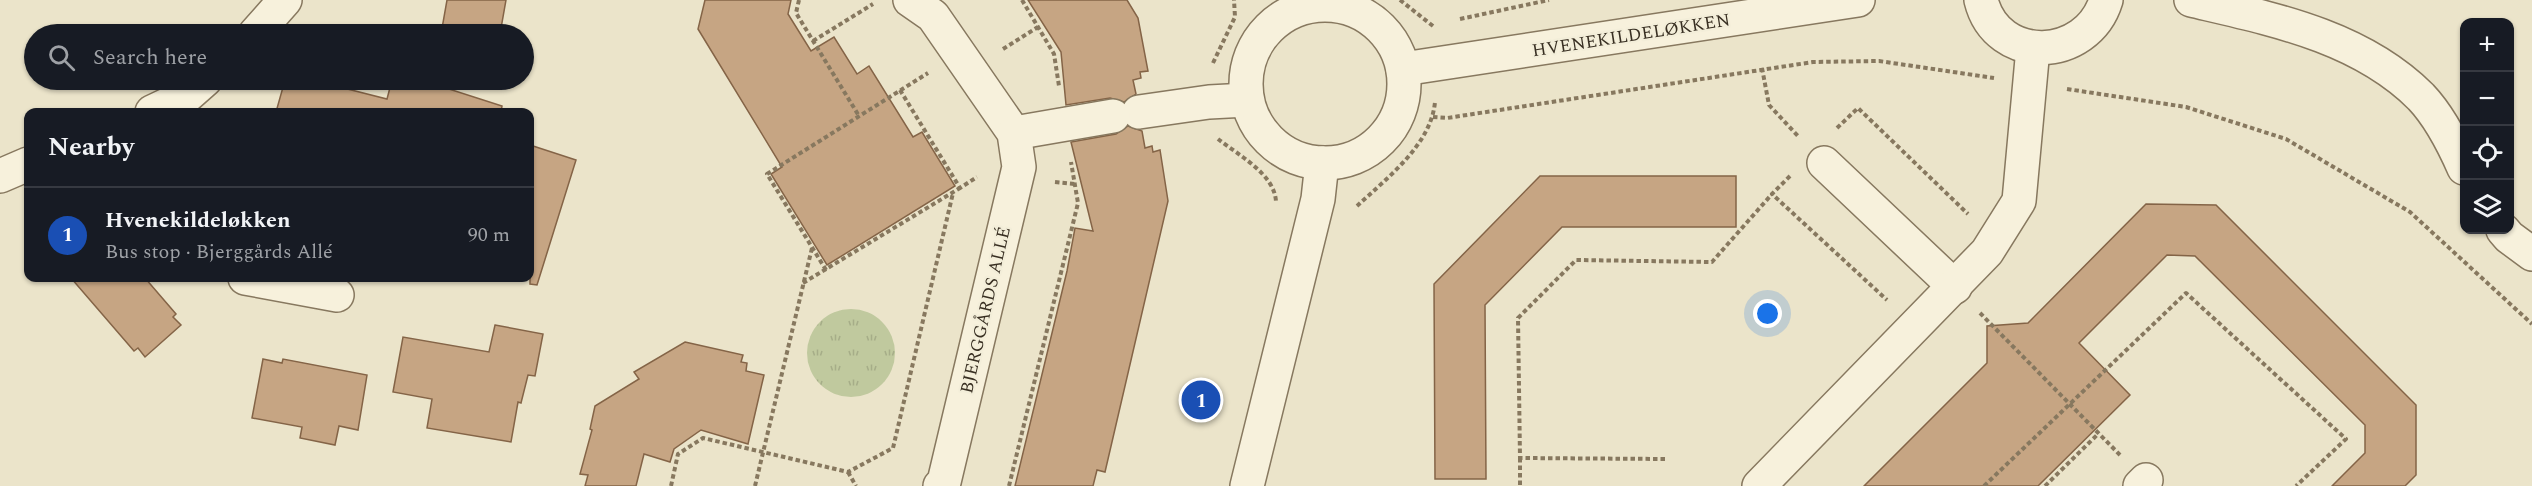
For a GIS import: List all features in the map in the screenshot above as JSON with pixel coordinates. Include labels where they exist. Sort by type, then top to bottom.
[{"type":"street","points":[[264,24],[285,0]]},
{"type":"street","points":[[910,0],[933,16],[1015,142],[1065,124],[1209,102],[1247,100]]},
{"type":"street","name":"HVENEKILDELØKKEN","points":[[1403,69],[1858,0]]},
{"type":"street","points":[[1981,0],[1994,26],[2012,41],[2033,48],[2060,47],[2084,35],[2101,14],[2106,0]]},
{"type":"street","points":[[2191,0],[2292,24],[2375,60],[2421,98],[2449,134],[2460,159]]},
{"type":"street","points":[[1295,5],[1324,5],[1351,9],[1375,22],[1393,43],[1403,69],[1404,92],[1398,115],[1385,135],[1367,151],[1345,161],[1322,163],[1296,158],[1273,144],[1256,124],[1247,100],[1245,78],[1251,55],[1262,36],[1295,5]]},
{"type":"street","points":[[1759,486],[1987,252],[2019,201],[2033,48]]},
{"type":"street","points":[[162,108],[191,96]]},
{"type":"street","name":"BJERGGÅRDS ALLÉ","points":[[940,486],[944,482],[1019,167],[1015,142]]},
{"type":"street","points":[[1247,486],[1318,199],[1322,163]]},
{"type":"street","points":[[1824,163],[1954,286]]},
{"type":"street","points":[[0,176],[24,166]]},
{"type":"street","points":[[2506,234],[2532,254]]},
{"type":"street","points":[[267,282],[337,295]]},
{"type":"path","points":[[799,0],[796,13],[859,116]]},
{"type":"path","points":[[813,41],[878,0]]},
{"type":"path","points":[[1009,486],[1078,203],[1054,54],[1022,0]]},
{"type":"path","points":[[1234,0],[1235,17],[1207,76],[1215,137],[1265,176],[1276,191],[1276,213]]},
{"type":"path","points":[[1355,207],[1396,170],[1421,138],[1433,117],[1438,65],[1432,25],[1400,0]]},
{"type":"path","points":[[1456,20],[1549,0]]},
{"type":"path","points":[[1432,25],[1444,23]]},
{"type":"path","points":[[826,270],[767,174],[959,53]]},
{"type":"path","points":[[1762,68],[1769,105],[1824,163]]},
{"type":"path","points":[[900,90],[960,188]]},
{"type":"path","points":[[803,283],[953,193],[1015,142]]},
{"type":"path","points":[[671,486],[678,454],[703,438],[848,472],[893,448],[953,193]]},
{"type":"path","points":[[1520,486],[1518,318],[1576,260],[1713,262],[1772,194]]},
{"type":"path","points":[[755,486],[812,247]]},
{"type":"path","points":[[1954,286],[2143,483]]},
{"type":"path","points":[[1984,486],[2186,293],[2346,439],[2296,486]]},
{"type":"path","points":[[2045,486],[2098,434]]},
{"type":"path","points":[[1520,458],[1665,459]]},
{"type":"path","points":[[848,472],[856,486]]},
{"type":"green space","points":[[851,309],[876,316],[888,328],[895,353],[888,378],[876,390],[851,397],[826,390],[814,378],[807,353],[814,328],[826,316]]},
{"type":"building","points":[[447,0],[506,0],[502,24],[443,24]]},
{"type":"building","points":[[705,0],[791,0],[788,14],[811,51],[834,37],[857,74],[869,66],[913,137],[922,132],[955,186],[827,265],[771,174],[782,167],[698,29]]},
{"type":"building","points":[[1028,0],[1127,0],[1138,18],[1148,71],[1140,72],[1141,78],[1133,80],[1136,94],[1124,102],[1110,98],[1066,105],[1061,52]]},
{"type":"building","points":[[282,90],[351,90],[387,99],[389,90],[452,90],[502,106],[502,108],[277,108]]},
{"type":"building","points":[[1128,126],[1142,131],[1145,148],[1152,146],[1153,152],[1160,150],[1168,201],[1105,472],[1097,470],[1093,486],[1015,486],[1067,271],[1075,228],[1093,231],[1071,142],[1116,134]]},
{"type":"building","points":[[534,146],[576,160],[537,285],[530,284],[534,282]]},
{"type":"building","points":[[1540,176],[1736,176],[1736,227],[1562,227],[1485,305],[1486,479],[1435,479],[1434,284]]},
{"type":"building","points":[[2146,204],[2216,205],[2416,405],[2416,475],[2405,486],[2332,486],[2365,453],[2365,425],[2195,256],[2167,255],[2079,343],[2130,395],[2038,486],[1864,486],[1987,363],[1987,326],[2028,323]]},
{"type":"building","points":[[74,282],[148,282],[176,314],[173,317],[181,325],[145,357],[138,348],[134,351]]},
{"type":"building","points":[[495,325],[543,334],[535,376],[528,375],[521,403],[518,402],[511,442],[427,428],[432,399],[393,392],[403,337],[489,352]]},
{"type":"building","points":[[685,342],[743,355],[741,362],[747,363],[746,371],[764,375],[748,444],[701,430],[674,449],[670,462],[644,454],[636,486],[585,486],[588,475],[580,474],[592,430],[590,429],[595,406],[639,379],[634,372]]},
{"type":"building","points":[[263,359],[282,363],[283,359],[367,375],[358,430],[339,426],[335,445],[300,438],[302,427],[252,418]]},
{"type":"place","name":"Hvenekildeløkken","points":[[1201,400]]}]
